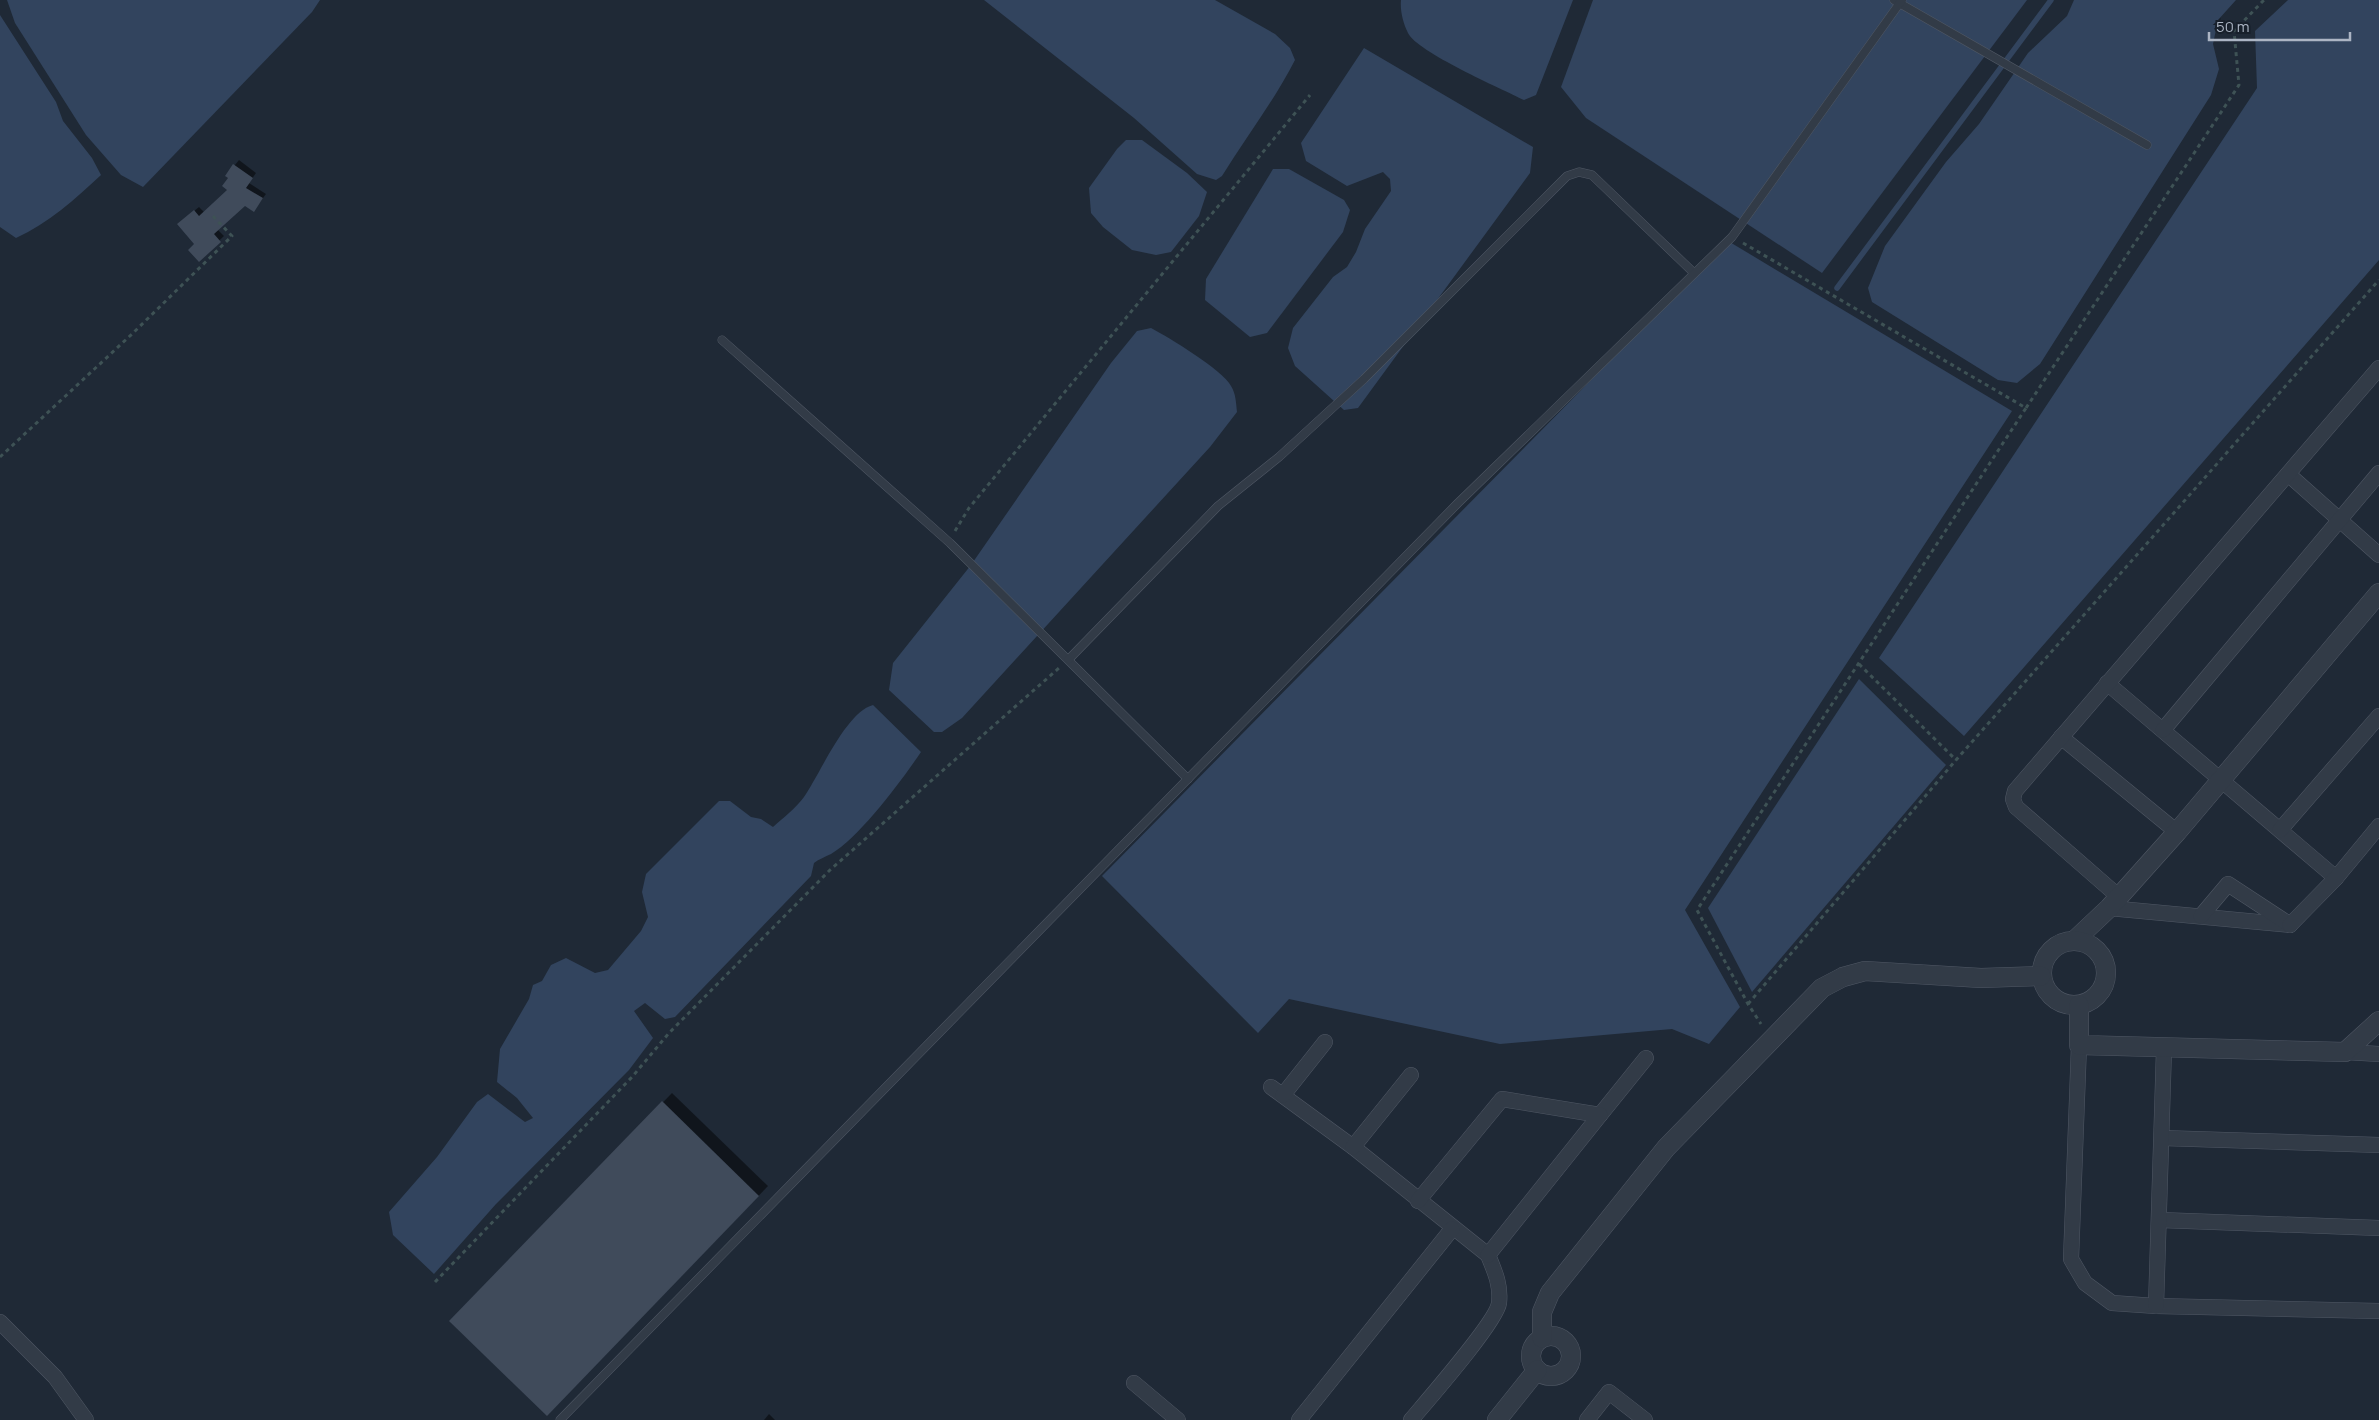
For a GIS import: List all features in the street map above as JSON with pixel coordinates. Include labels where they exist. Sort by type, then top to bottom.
[{"type":"street","points":[[2290,925],[2201,916],[2114,902],[2016,807],[2012,799],[2015,791],[2379,368]]},
{"type":"street","points":[[2163,730],[2379,473]]},
{"type":"street","points":[[2288,474],[2379,555]]},
{"type":"street","points":[[2076,939],[2094,947],[2101,956],[2106,977],[2097,996],[2078,1005],[2058,1001],[2050,995],[2041,976],[2044,960],[2054,947],[2063,942],[2076,939],[2114,902],[2177,832],[2379,593]]},
{"type":"street","points":[[2107,683],[2336,878]]},
{"type":"street","points":[[2280,830],[2379,716]]},
{"type":"street","points":[[2061,737],[2177,832]]},
{"type":"street","points":[[2290,925],[2336,878],[2379,826]]},
{"type":"street","points":[[2201,916],[2228,884],[2290,925]]},
{"type":"street","points":[[1542,1338],[1557,1337],[1565,1341],[1570,1348],[1572,1357],[1570,1366],[1558,1376],[1543,1375],[1536,1370],[1531,1357],[1532,1349],[1542,1338],[1542,1312],[1550,1293],[1666,1148],[1822,988],[1843,977],[1865,971],[1981,978],[2041,976]]},
{"type":"street","points":[[2078,1005],[2079,1045],[2071,1259],[2084,1284],[2112,1302],[2156,1306],[2379,1311]]},
{"type":"street","points":[[2345,1052],[2379,1021]]},
{"type":"street","points":[[1324,1042],[1277,1091],[1353,1147],[1452,1229],[1488,1256],[1499,1281],[1499,1306],[1488,1326],[1411,1420]]},
{"type":"street","points":[[2079,1045],[2379,1054]]},
{"type":"street","points":[[2156,1306],[2164,1049]]},
{"type":"street","points":[[1488,1256],[1646,1058]]},
{"type":"street","points":[[1353,1147],[1411,1075]]},
{"type":"street","points":[[1418,1201],[1502,1099],[1600,1114]]},
{"type":"street","points":[[2162,1138],[2379,1146]]},
{"type":"street","points":[[2160,1220],[2379,1228]]},
{"type":"street","points":[[1298,1420],[1452,1229]]},
{"type":"street","points":[[0,1322],[55,1377],[86,1420]]},
{"type":"street","points":[[1497,1420],[1536,1370]]},
{"type":"street","points":[[1134,1383],[1178,1420]]},
{"type":"street","points":[[1587,1420],[1609,1392],[1645,1420]]},
{"type":"lane","points":[[560,1420],[1458,503],[1732,236],[1899,1],[2147,145]]},
{"type":"lane","points":[[1068,659],[1218,506],[1279,457],[1364,378],[1567,176],[1579,172],[1592,175],[1694,274]]},
{"type":"lane","points":[[722,340],[950,543],[1188,779]]},
{"type":"path","points":[[1771,1039],[1748,1004],[1697,910],[2239,85],[2234,31],[2264,0]]},
{"type":"path","points":[[950,543],[958,525],[969,508],[1310,95]]},
{"type":"path","points":[[0,457],[132,334],[232,236],[211,214]]},
{"type":"path","points":[[1732,236],[2026,408]]},
{"type":"path","points":[[1748,1004],[1956,760],[2379,280]]},
{"type":"path","points":[[435,1282],[632,1077],[669,1033],[830,870],[1068,659]]},
{"type":"path","points":[[1859,664],[1956,760]]},
{"type":"water","points":[[7,0],[320,0],[312,12],[143,187],[121,175],[86,135],[15,23]]},
{"type":"water","points":[[984,0],[1215,0],[1275,34],[1290,48],[1295,60],[1222,176],[1216,180],[1197,174],[1134,118]]},
{"type":"water","points":[[1401,0],[1573,0],[1536,95],[1524,100],[1443,60],[1415,41],[1408,33],[1405,25],[1401,13]]},
{"type":"water","points":[[1593,0],[2027,0],[1822,273],[1586,118],[1561,87]]},
{"type":"water","points":[[2074,0],[2236,0],[2218,20],[2213,44],[2219,69],[2211,95],[2040,364],[2017,383],[1998,380],[1872,302],[1868,288],[1885,246],[1946,162],[1979,124],[2028,53],[2067,16]]},
{"type":"water","points":[[2288,0],[2379,0],[2379,260],[1964,736],[1879,658],[2257,88],[2255,31]]},
{"type":"water","points":[[0,15],[56,102],[63,121],[92,158],[101,175],[50,218],[16,238],[0,227]]},
{"type":"water","points":[[1364,48],[1533,147],[1530,173],[1358,408],[1344,410],[1295,366],[1288,348],[1293,328],[1333,277],[1347,267],[1356,252],[1365,229],[1391,191],[1390,179],[1383,172],[1347,186],[1306,161],[1301,143]]},
{"type":"water","points":[[1126,140],[1142,140],[1187,173],[1207,192],[1199,216],[1171,252],[1156,255],[1132,250],[1103,227],[1091,213],[1089,188],[1117,149]]},
{"type":"water","points":[[1273,169],[1289,169],[1344,200],[1350,210],[1343,232],[1267,333],[1250,337],[1205,300],[1206,279]]},
{"type":"water","points":[[1728,241],[2012,411],[1685,910],[1740,1007],[1709,1044],[1672,1029],[1500,1044],[1289,999],[1258,1033],[1102,876]]},
{"type":"water","points":[[1151,328],[1218,371],[1226,379],[1234,392],[1237,412],[1210,447],[962,718],[942,732],[934,732],[889,690],[893,663],[971,565],[1111,363],[1137,331]]},
{"type":"water","points":[[1859,679],[1946,765],[1752,992],[1708,908]]},
{"type":"water","points":[[873,705],[921,752],[892,792],[855,835],[831,854],[814,863],[811,876],[675,1017],[665,1019],[645,1003],[634,1011],[653,1038],[629,1070],[496,1204],[434,1274],[393,1235],[389,1212],[437,1157],[477,1102],[488,1094],[525,1122],[533,1118],[517,1098],[497,1082],[500,1049],[529,999],[533,985],[542,981],[551,965],[566,958],[595,973],[608,970],[641,931],[648,917],[642,892],[646,874],[719,801],[730,801],[751,817],[761,819],[773,827],[804,797],[834,745],[853,719],[863,710]]},
{"type":"building","points":[[233,164],[253,178],[246,188],[263,198],[254,212],[245,206],[214,234],[221,242],[199,262],[188,250],[194,244],[177,224],[194,210],[199,216],[227,190],[222,186],[228,178],[225,176]]},
{"type":"building","points":[[662,1101],[759,1196],[547,1416],[449,1321]]},
{"type":"waterway","points":[[1837,288],[2051,0]]}]
